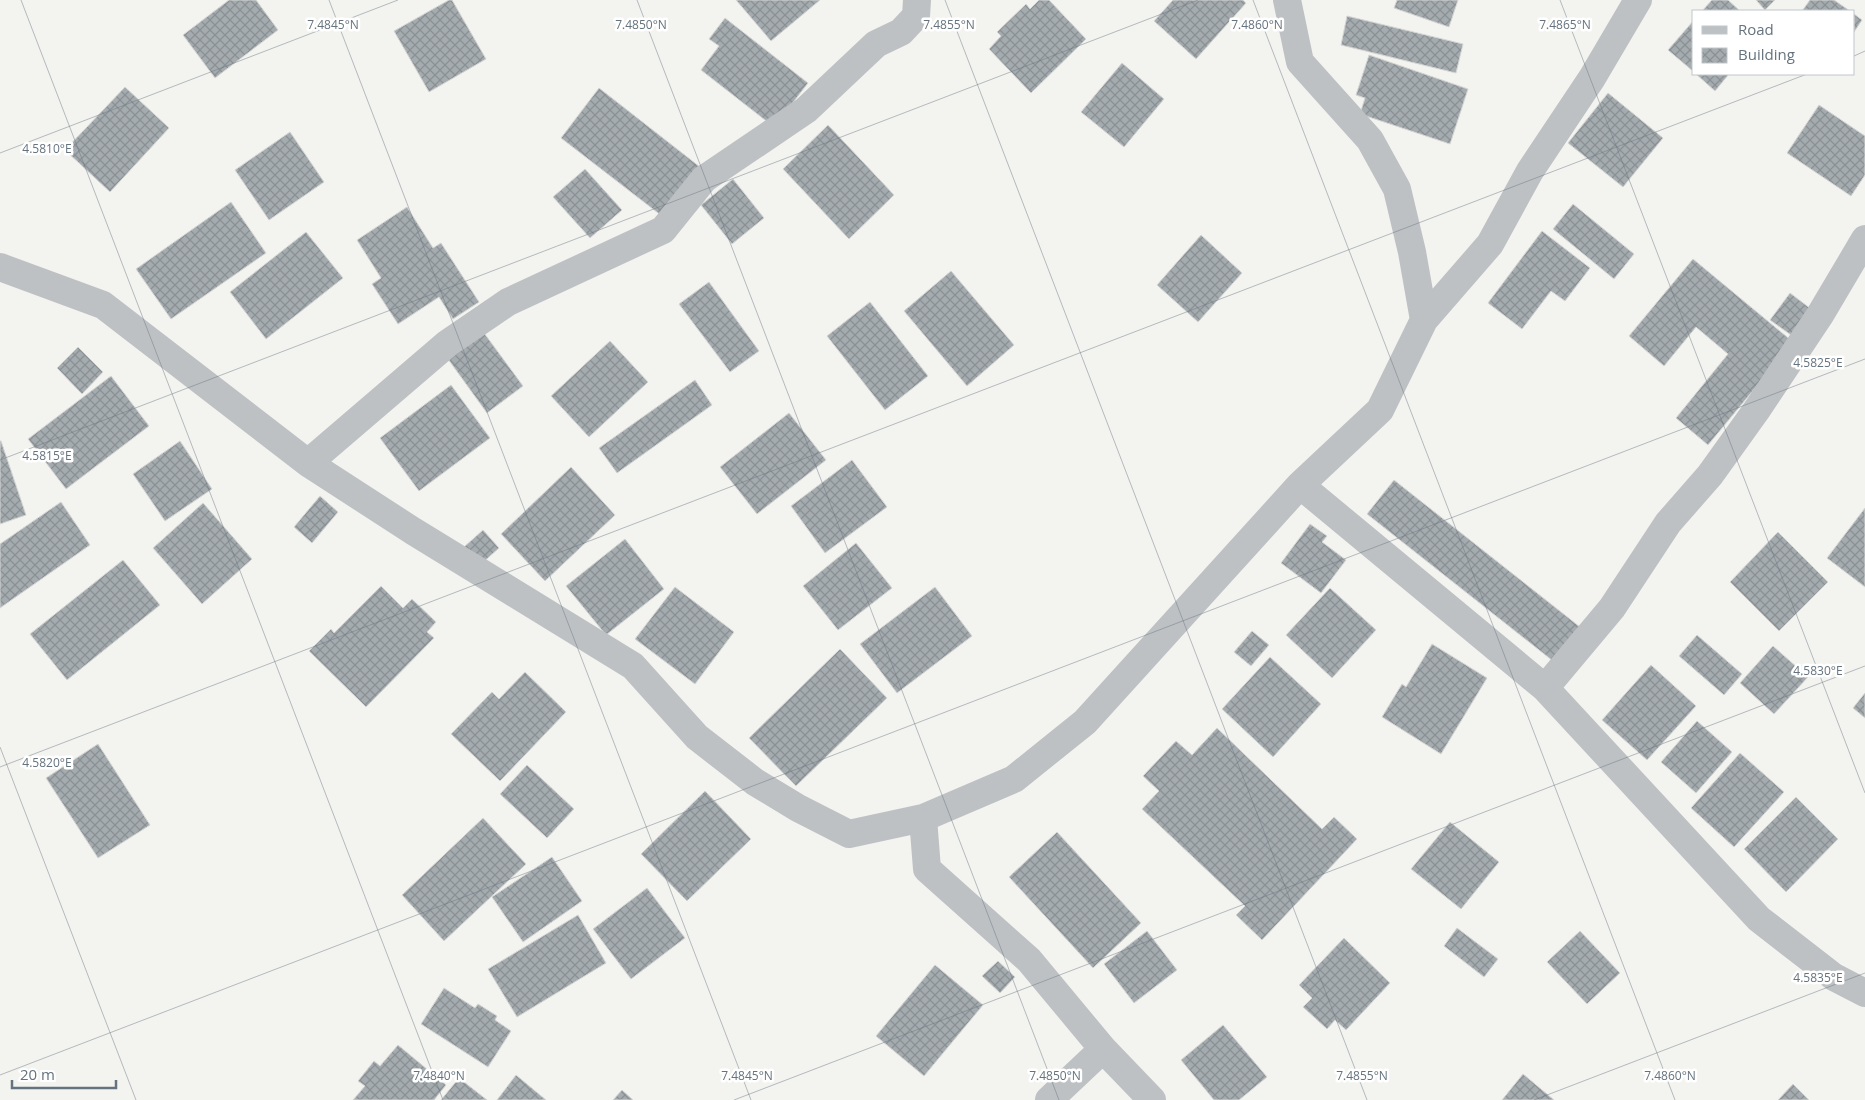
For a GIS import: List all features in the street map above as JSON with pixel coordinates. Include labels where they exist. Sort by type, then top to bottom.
[{"type":"street","points":[[308,463],[448,343],[508,302],[663,230],[704,179],[806,110],[876,44],[901,32],[916,16],[917,0]]},
{"type":"street","points":[[1287,0],[1300,62],[1370,140],[1397,189],[1412,252],[1424,320]]},
{"type":"street","points":[[0,267],[102,305],[308,463],[413,531],[633,666],[697,737],[755,782],[798,808],[849,834],[923,818],[1014,779],[1085,722],[1300,485],[1380,410],[1424,320],[1490,244],[1530,172],[1592,78],[1638,0]]},
{"type":"street","points":[[1545,688],[1612,608],[1668,523],[1710,475],[1758,408],[1820,315],[1865,239]]},
{"type":"street","points":[[1300,485],[1545,688],[1759,918],[1834,976],[1865,993]]},
{"type":"street","points":[[923,818],[927,869],[1029,960],[1103,1048],[1152,1100]]},
{"type":"street","points":[[1048,1100],[1103,1048]]},
{"type":"building","points":[[229,0],[256,0],[278,30],[215,78],[183,35]]},
{"type":"building","points":[[452,0],[486,59],[429,92],[394,31]]},
{"type":"building","points":[[736,0],[820,0],[771,41]]},
{"type":"building","points":[[1039,0],[1049,0],[1086,39],[1031,93],[989,49],[1001,36],[997,32],[1026,4],[1030,9]]},
{"type":"building","points":[[1173,0],[1243,0],[1246,3],[1196,59],[1154,21]]},
{"type":"building","points":[[1397,0],[1458,0],[1449,27],[1394,8]]},
{"type":"building","points":[[1712,0],[1728,0],[1739,10],[1703,10]]},
{"type":"building","points":[[1756,0],[1775,0],[1765,10]]},
{"type":"building","points":[[1810,0],[1834,0],[1849,10],[1803,10]]},
{"type":"building","points":[[1855,15],[1862,20],[1855,30]]},
{"type":"building","points":[[1347,16],[1463,44],[1456,73],[1341,45]]},
{"type":"building","points":[[725,18],[808,83],[774,127],[701,70],[719,46],[709,39]]},
{"type":"building","points":[[1692,22],[1692,70],[1668,50]]},
{"type":"building","points":[[1369,55],[1468,89],[1450,144],[1360,114],[1365,98],[1356,95]]},
{"type":"building","points":[[1122,63],[1164,99],[1124,147],[1081,112]]},
{"type":"building","points":[[1697,75],[1728,75],[1715,91]]},
{"type":"building","points":[[125,87],[169,128],[110,192],[65,150]]},
{"type":"building","points":[[599,88],[700,167],[662,216],[561,138]]},
{"type":"building","points":[[1608,93],[1663,138],[1623,187],[1568,143]]},
{"type":"building","points":[[1819,105],[1865,136],[1865,175],[1851,196],[1787,153]]},
{"type":"building","points":[[828,125],[894,195],[849,239],[783,169]]},
{"type":"building","points":[[290,132],[324,182],[269,220],[235,170]]},
{"type":"building","points":[[585,169],[622,210],[590,238],[553,197]]},
{"type":"building","points":[[733,179],[764,218],[732,244],[701,205]]},
{"type":"building","points":[[231,202],[266,253],[171,319],[136,269]]},
{"type":"building","points":[[1573,204],[1634,254],[1614,279],[1553,229]]},
{"type":"building","points":[[407,207],[433,248],[441,243],[479,302],[453,319],[439,297],[398,324],[372,284],[381,278],[357,240]]},
{"type":"building","points":[[1542,231],[1590,268],[1565,301],[1551,291],[1522,329],[1488,303]]},
{"type":"building","points":[[306,232],[343,278],[266,339],[230,292]]},
{"type":"building","points":[[1201,235],[1242,273],[1198,322],[1157,285]]},
{"type":"building","points":[[1693,259],[1793,342],[1708,445],[1676,418],[1728,354],[1696,327],[1664,366],[1629,336]]},
{"type":"building","points":[[951,271],[1014,345],[967,386],[904,311]]},
{"type":"building","points":[[709,282],[759,351],[730,372],[679,304]]},
{"type":"building","points":[[1790,293],[1811,309],[1791,335],[1770,320]]},
{"type":"building","points":[[870,302],[928,376],[885,410],[827,336]]},
{"type":"building","points":[[484,333],[523,386],[487,413],[448,359]]},
{"type":"building","points":[[610,341],[648,382],[589,437],[551,396]]},
{"type":"building","points":[[78,347],[103,372],[82,394],[57,368]]},
{"type":"building","points":[[111,376],[149,426],[66,489],[28,439]]},
{"type":"building","points":[[695,380],[712,405],[617,473],[599,448]]},
{"type":"building","points":[[451,385],[490,438],[419,491],[380,438]]},
{"type":"building","points":[[789,413],[826,460],[757,514],[720,467]]},
{"type":"building","points":[[0,441],[26,515],[0,524]]},
{"type":"building","points":[[180,441],[212,489],[165,521],[133,474]]},
{"type":"building","points":[[852,460],[887,507],[825,553],[791,506]]},
{"type":"building","points":[[571,467],[615,515],[545,581],[501,534]]},
{"type":"building","points":[[1394,480],[1580,627],[1553,661],[1367,514]]},
{"type":"building","points":[[320,496],[338,512],[312,543],[294,527]]},
{"type":"building","points":[[61,502],[90,545],[0,608],[0,544]]},
{"type":"building","points":[[203,503],[252,559],[202,604],[153,548]]},
{"type":"building","points":[[1865,508],[1865,587],[1827,558]]},
{"type":"building","points":[[1310,524],[1327,536],[1322,542],[1346,560],[1321,593],[1281,563]]},
{"type":"building","points":[[483,530],[499,548],[480,565],[464,547]]},
{"type":"building","points":[[1778,532],[1828,582],[1779,631],[1730,582]]},
{"type":"building","points":[[625,539],[664,589],[606,635],[566,586]]},
{"type":"building","points":[[856,543],[892,588],[838,630],[803,586]]},
{"type":"building","points":[[123,560],[160,605],[67,680],[30,634]]},
{"type":"building","points":[[381,586],[403,608],[412,599],[436,622],[427,632],[434,638],[366,707],[309,651],[331,629],[334,633]]},
{"type":"building","points":[[675,587],[734,632],[695,684],[635,639]]},
{"type":"building","points":[[935,587],[972,636],[897,693],[860,644]]},
{"type":"building","points":[[1330,588],[1376,630],[1332,678],[1286,635]]},
{"type":"building","points":[[1252,631],[1269,645],[1251,666],[1234,652]]},
{"type":"building","points":[[1697,635],[1742,674],[1724,695],[1679,656]]},
{"type":"building","points":[[1432,644],[1487,678],[1441,754],[1382,717],[1402,684],[1406,687]]},
{"type":"building","points":[[1773,646],[1808,677],[1774,714],[1740,683]]},
{"type":"building","points":[[840,649],[887,698],[796,786],[749,738]]},
{"type":"building","points":[[1270,657],[1321,704],[1273,757],[1222,709]]},
{"type":"building","points":[[1651,665],[1696,706],[1647,760],[1602,720]]},
{"type":"building","points":[[525,672],[566,712],[500,781],[451,734],[492,692],[499,699]]},
{"type":"building","points":[[1865,693],[1865,718],[1853,708]]},
{"type":"building","points":[[1697,721],[1732,752],[1696,793],[1661,762]]},
{"type":"building","points":[[1217,728],[1322,829],[1334,817],[1357,839],[1262,940],[1236,915],[1245,906],[1142,809],[1159,791],[1143,776],[1176,741],[1192,755]]},
{"type":"building","points":[[98,744],[150,825],[98,858],[46,778]]},
{"type":"building","points":[[1740,753],[1784,792],[1734,847],[1691,808]]},
{"type":"building","points":[[527,765],[574,809],[547,838],[500,794]]},
{"type":"building","points":[[705,791],[751,839],[687,901],[641,854]]},
{"type":"building","points":[[1796,797],[1838,839],[1786,892],[1744,849]]},
{"type":"building","points":[[483,818],[526,864],[444,941],[402,895]]},
{"type":"building","points":[[1450,822],[1499,862],[1461,909],[1411,869]]},
{"type":"building","points":[[1057,832],[1141,923],[1093,968],[1009,877]]},
{"type":"building","points":[[552,857],[582,901],[523,942],[492,897]]},
{"type":"building","points":[[647,888],[685,938],[631,979],[593,929]]},
{"type":"building","points":[[578,915],[606,963],[517,1017],[488,969]]},
{"type":"building","points":[[1457,928],[1498,959],[1484,977],[1444,946]]},
{"type":"building","points":[[1147,931],[1177,970],[1134,1003],[1104,964]]},
{"type":"building","points":[[1580,931],[1620,973],[1587,1004],[1547,962]]},
{"type":"building","points":[[1344,938],[1390,983],[1346,1030],[1335,1020],[1327,1029],[1303,1007],[1312,998],[1299,985]]},
{"type":"building","points":[[998,961],[1015,977],[1000,993],[982,976]]},
{"type":"building","points":[[935,965],[983,1005],[924,1076],[876,1036]]},
{"type":"building","points":[[444,988],[475,1008],[478,1004],[497,1016],[495,1020],[511,1031],[488,1067],[421,1024]]},
{"type":"building","points":[[1223,1025],[1267,1077],[1239,1100],[1214,1100],[1181,1060]]},
{"type":"building","points":[[398,1045],[446,1085],[434,1100],[353,1100],[365,1086],[358,1081],[374,1061],[380,1066]]},
{"type":"building","points":[[1523,1074],[1554,1100],[1502,1100]]},
{"type":"building","points":[[516,1075],[546,1100],[497,1100]]},
{"type":"building","points":[[459,1078],[487,1100],[441,1100]]},
{"type":"building","points":[[1793,1084],[1809,1100],[1778,1100]]},
{"type":"building","points":[[622,1090],[633,1100],[613,1100]]}]
